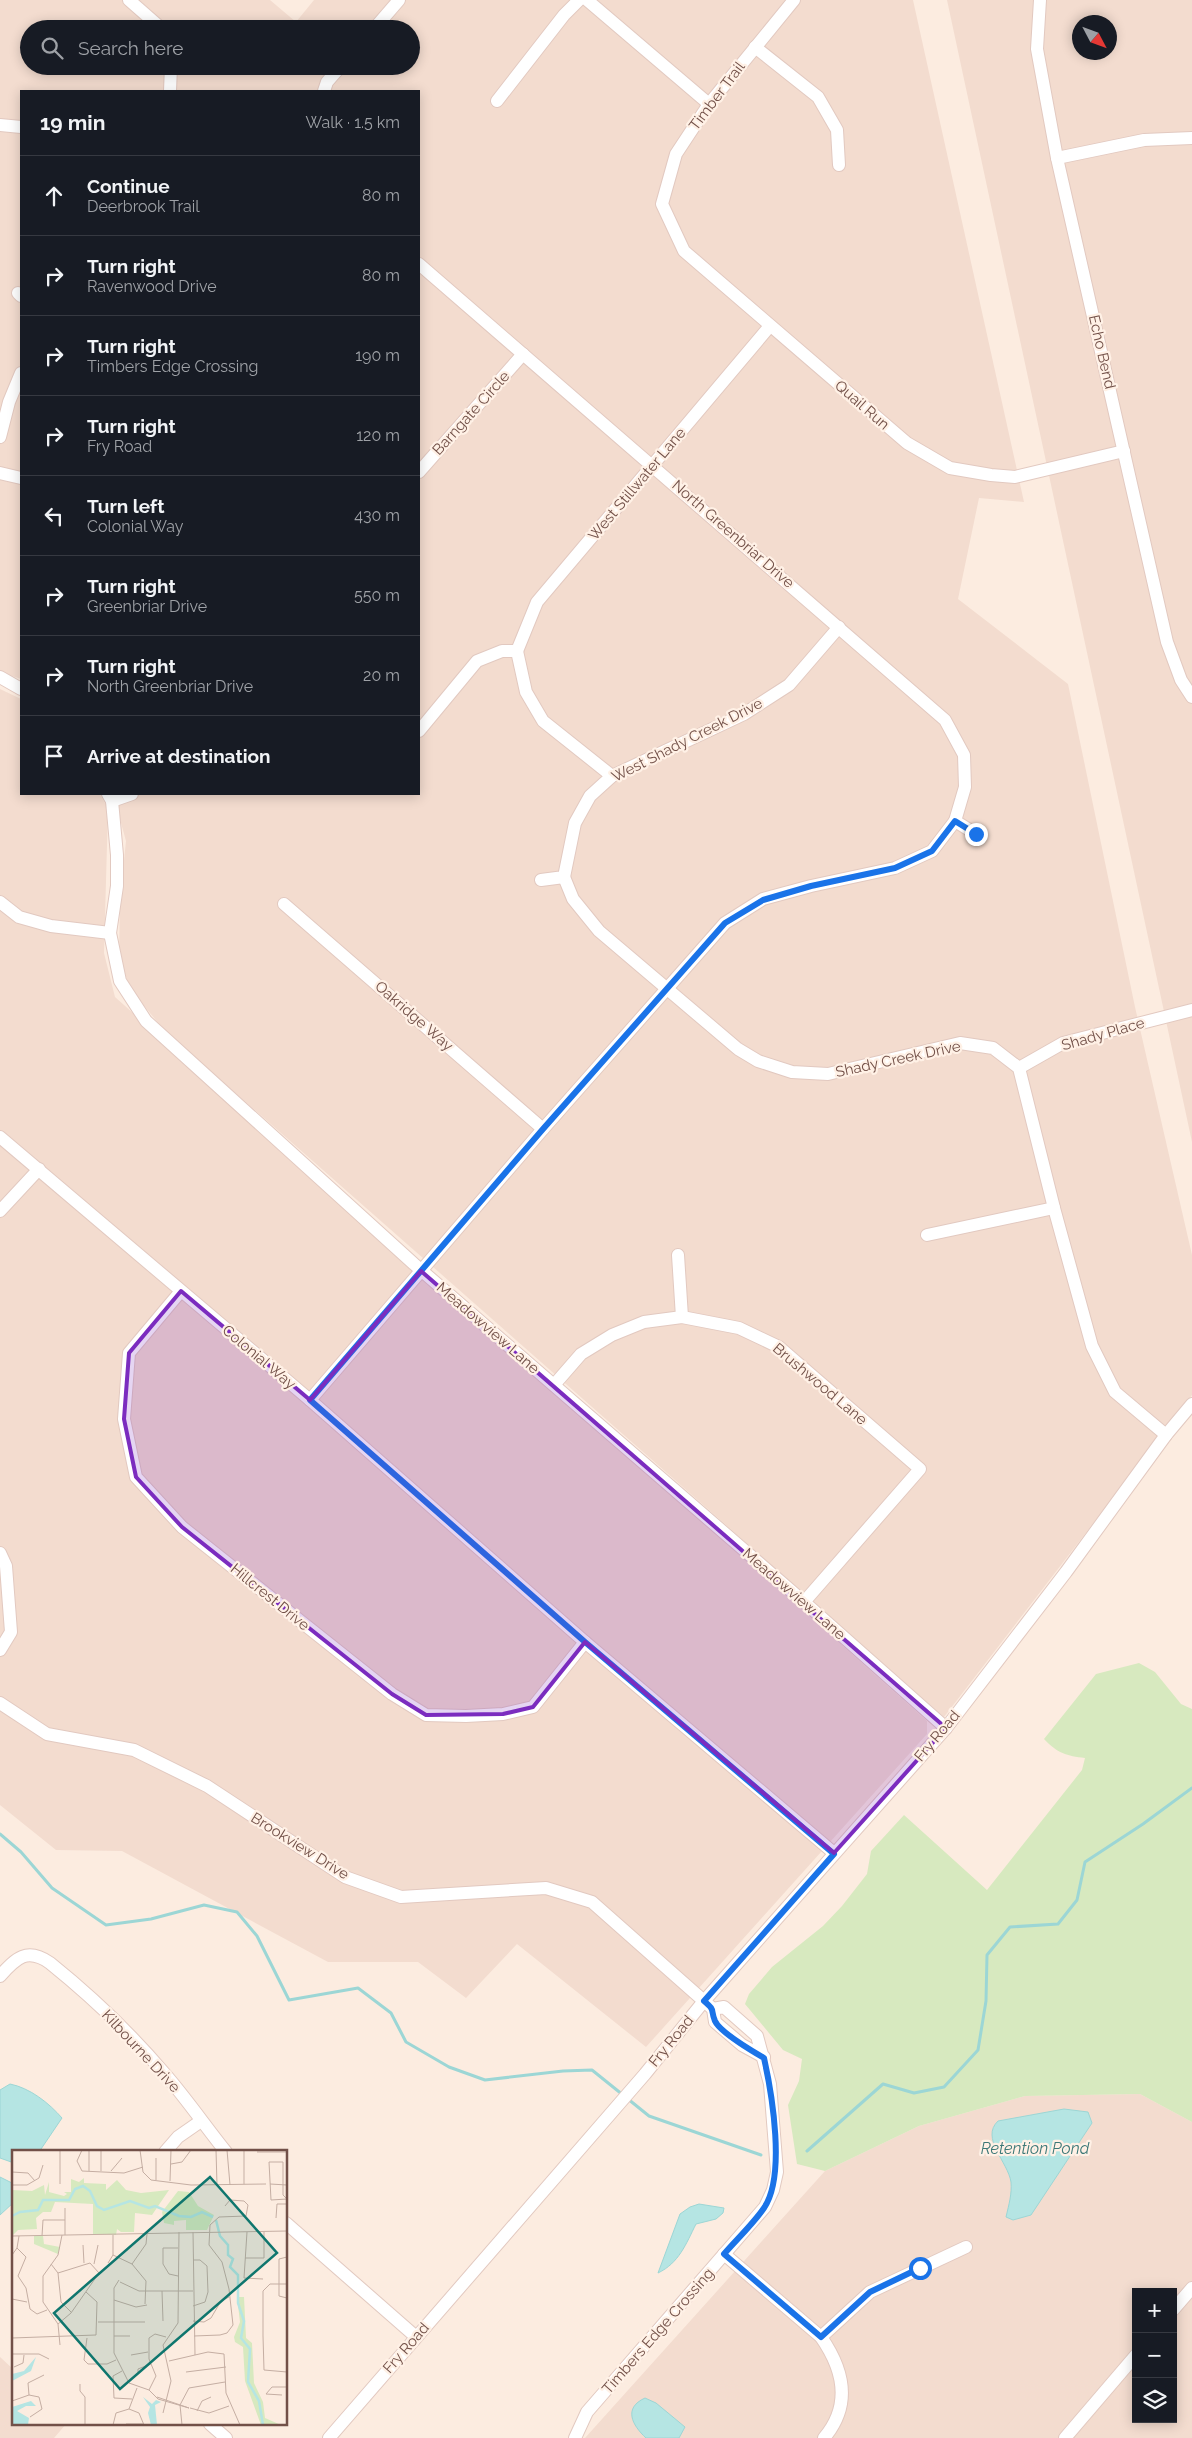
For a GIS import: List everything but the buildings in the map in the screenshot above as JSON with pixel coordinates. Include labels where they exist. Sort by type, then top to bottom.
[{"type":"street","points":[[129,0],[152,20]]},
{"type":"street","points":[[382,20],[399,0]]},
{"type":"street","points":[[497,101],[564,15],[579,0]]},
{"type":"street","points":[[587,0],[708,104]]},
{"type":"street","name":"Timber Trail","points":[[662,204],[676,154],[708,104],[794,0]]},
{"type":"street","name":"Echo Bend","points":[[1040,0],[1037,49],[1057,158],[1167,642],[1180,680],[1192,697]]},
{"type":"street","points":[[755,47],[818,97],[838,130],[839,165]]},
{"type":"street","points":[[170,90],[171,75]]},
{"type":"street","points":[[324,90],[327,82],[333,75]]},
{"type":"street","points":[[0,125],[20,127]]},
{"type":"street","points":[[1057,158],[1144,140],[1192,138]]},
{"type":"street","name":"Quail Run","points":[[662,204],[684,251],[907,443],[950,468],[991,476],[1015,477],[1124,451]]},
{"type":"street","name":"North Greenbriar Drive","points":[[420,265],[654,465],[945,720],[964,755],[965,787],[955,821]]},
{"type":"street","name":"West Stillwater Lane","points":[[517,651],[537,602],[770,326]]},
{"type":"street","name":"Barngate Circle","points":[[420,471],[523,354]]},
{"type":"street","points":[[0,437],[9,402],[20,375]]},
{"type":"street","points":[[0,473],[20,478]]},
{"type":"street","name":"West Shady Creek Drive","points":[[564,877],[575,823],[590,796],[612,776],[744,714],[782,690],[789,685],[839,627]]},
{"type":"street","points":[[420,730],[477,661],[502,652],[517,651],[526,692],[543,721],[612,776]]},
{"type":"street","points":[[0,677],[20,688]]},
{"type":"street","points":[[110,797],[125,795]]},
{"type":"street","name":"Meadowview Lane","points":[[110,797],[117,863],[117,886],[110,933],[120,981],[146,1021],[421,1270],[804,1602],[946,1728]]},
{"type":"street","points":[[310,1400],[543,1129],[725,923],[763,900],[811,886],[895,868],[932,851],[955,821],[976,834]]},
{"type":"street","points":[[541,880],[564,877]]},
{"type":"street","name":"Shady Creek Drive","points":[[564,877],[573,899],[599,931],[665,989],[738,1049],[758,1062],[792,1072],[828,1074],[960,1043],[993,1048],[1019,1068]]},
{"type":"street","points":[[0,902],[19,916],[51,926],[110,933]]},
{"type":"street","name":"Oakridge Way","points":[[284,904],[543,1129]]},
{"type":"street","name":"Shady Place","points":[[1019,1068],[1063,1043],[1192,1010]]},
{"type":"street","points":[[1019,1068],[1054,1208],[1096,1354],[1115,1392],[1166,1435]]},
{"type":"street","name":"Colonial Way","points":[[0,1137],[310,1400],[585,1642],[834,1854]]},
{"type":"street","points":[[0,1211],[39,1169]]},
{"type":"street","points":[[927,1235],[1054,1208]]},
{"type":"street","points":[[678,1256],[682,1317]]},
{"type":"street","name":"Hillcrest Drive","points":[[181,1291],[129,1353],[124,1419],[136,1477],[182,1527],[392,1694],[426,1715],[466,1716],[503,1714],[533,1707],[585,1642]]},
{"type":"street","name":"Brushwood Lane","points":[[554,1385],[581,1354],[612,1335],[644,1322],[682,1317],[739,1328],[779,1347],[920,1469],[804,1602]]},
{"type":"street","name":"Fry Road","points":[[329,2438],[415,2336],[645,2074],[709,2005],[834,1854],[946,1728],[1066,1572],[1166,1435],[1192,1404]]},
{"type":"street","points":[[0,1553],[6,1566],[10,1632],[0,1650]]},
{"type":"street","name":"Brookview Drive","points":[[0,1703],[47,1734],[134,1750],[207,1786],[345,1877],[401,1897],[546,1888],[592,1902],[709,2005]]},
{"type":"street","name":"Kilbourne Drive","points":[[0,1976],[11,1964],[24,1955],[39,1956],[45,1960],[133,2039],[170,2080],[224,2150]]},
{"type":"street","name":"Timbers Edge Crossing","points":[[575,2438],[587,2412],[765,2207],[773,2190],[776,2172],[770,2084],[764,2058],[742,2046],[715,2022],[709,2005]]},
{"type":"street","points":[[167,2150],[178,2137],[201,2121]]},
{"type":"street","points":[[288,2224],[415,2336]]},
{"type":"street","points":[[821,2337],[876,2288],[966,2247]]},
{"type":"street","points":[[724,2254],[821,2337],[833,2354],[841,2373],[842,2393],[838,2413],[824,2438]]},
{"type":"street","points":[[1177,2305],[1192,2288]]},
{"type":"street","points":[[1071,2436],[1132,2360]]},
{"type":"street","points":[[212,2426],[226,2438]]},
{"type":"highlighted area","points":[[421,1271],[946,1728],[834,1853],[585,1642],[533,1707],[503,1714],[426,1715],[392,1694],[182,1527],[136,1477],[124,1419],[129,1353],[181,1291],[310,1400]]},
{"type":"shaded area","points":[[0,0],[270,0],[294,20],[20,20],[20,75],[420,75],[420,20],[298,20],[314,0],[913,0],[1024,502],[979,498],[958,599],[1068,684],[1135,1007],[1192,1255],[1192,1395],[944,1717],[164,1030],[131,990],[119,958],[120,899],[126,841],[113,795],[420,795],[420,90],[20,90],[20,679],[0,672]]},
{"type":"shaded area","points":[[947,0],[1192,0],[1192,1142]]},
{"type":"shaded area","points":[[0,689],[20,699],[20,795],[101,795],[108,809],[104,953],[115,997],[927,1721],[927,1734],[646,2047],[517,1944],[466,1998],[418,1962],[328,1962],[122,1851],[56,1850],[0,1805]]},
{"type":"shaded area","points":[[1140,2094],[1192,2122],[1192,2438],[585,2438],[825,2171],[919,2126],[1025,2096]]},
{"type":"shaded area","points":[[0,2357],[12,2368],[12,2426],[64,2426],[54,2438],[0,2438]]},
{"type":"green space","points":[[1139,1663],[1155,1672],[1181,1704],[1192,1709],[1192,2122],[1140,2094],[1025,2096],[919,2126],[825,2171],[797,2164],[788,2105],[799,2081],[802,2059],[783,2050],[745,2004],[749,1994],[772,1967],[823,1926],[842,1906],[867,1874],[871,1851],[904,1815],[987,1890],[1082,1770],[1085,1758],[1063,1753],[1053,1748],[1044,1739],[1096,1674]]},
{"type":"water","points":[[10,2084],[25,2089],[39,2097],[62,2118],[40,2150],[12,2150],[12,2162],[0,2158],[0,2090]]},
{"type":"water","name":"Retention Pond","points":[[1064,2109],[1088,2112],[1092,2123],[1031,2215],[1013,2220],[1006,2217],[1011,2195],[1011,2182],[993,2142],[993,2128],[998,2121]]},
{"type":"water","points":[[0,2177],[12,2183],[12,2204],[0,2215]]},
{"type":"water","points":[[699,2204],[724,2208],[723,2213],[716,2219],[696,2224],[677,2258],[658,2273],[680,2214],[690,2207]]},
{"type":"water","points":[[645,2398],[656,2403],[685,2427],[679,2438],[646,2438],[641,2433],[634,2422],[632,2412],[638,2402]]},
{"type":"waterway","points":[[807,2151],[883,2084],[914,2093],[944,2087],[978,2050],[986,2001],[987,1955],[1010,1927],[1058,1924],[1077,1900],[1085,1862],[1143,1824],[1192,1788]]},
{"type":"waterway","points":[[0,1834],[21,1852],[52,1888],[106,1925],[151,1919],[204,1905],[237,1912],[257,1936],[289,2000],[358,1988],[391,2013],[406,2042],[449,2067],[485,2080],[563,2071],[592,2070],[623,2095]]},
{"type":"waterway","points":[[628,2099],[649,2116],[761,2155]]},
{"type":"route","points":[[920,2268],[881,2285],[870,2292],[821,2337],[724,2254],[765,2207],[773,2190],[776,2172],[770,2084],[764,2058],[742,2046],[715,2022],[713,2009],[704,2001],[834,1854],[585,1642],[310,1400],[543,1129],[725,923],[763,900],[811,886],[895,868],[932,851],[955,821],[976,834]]}]
